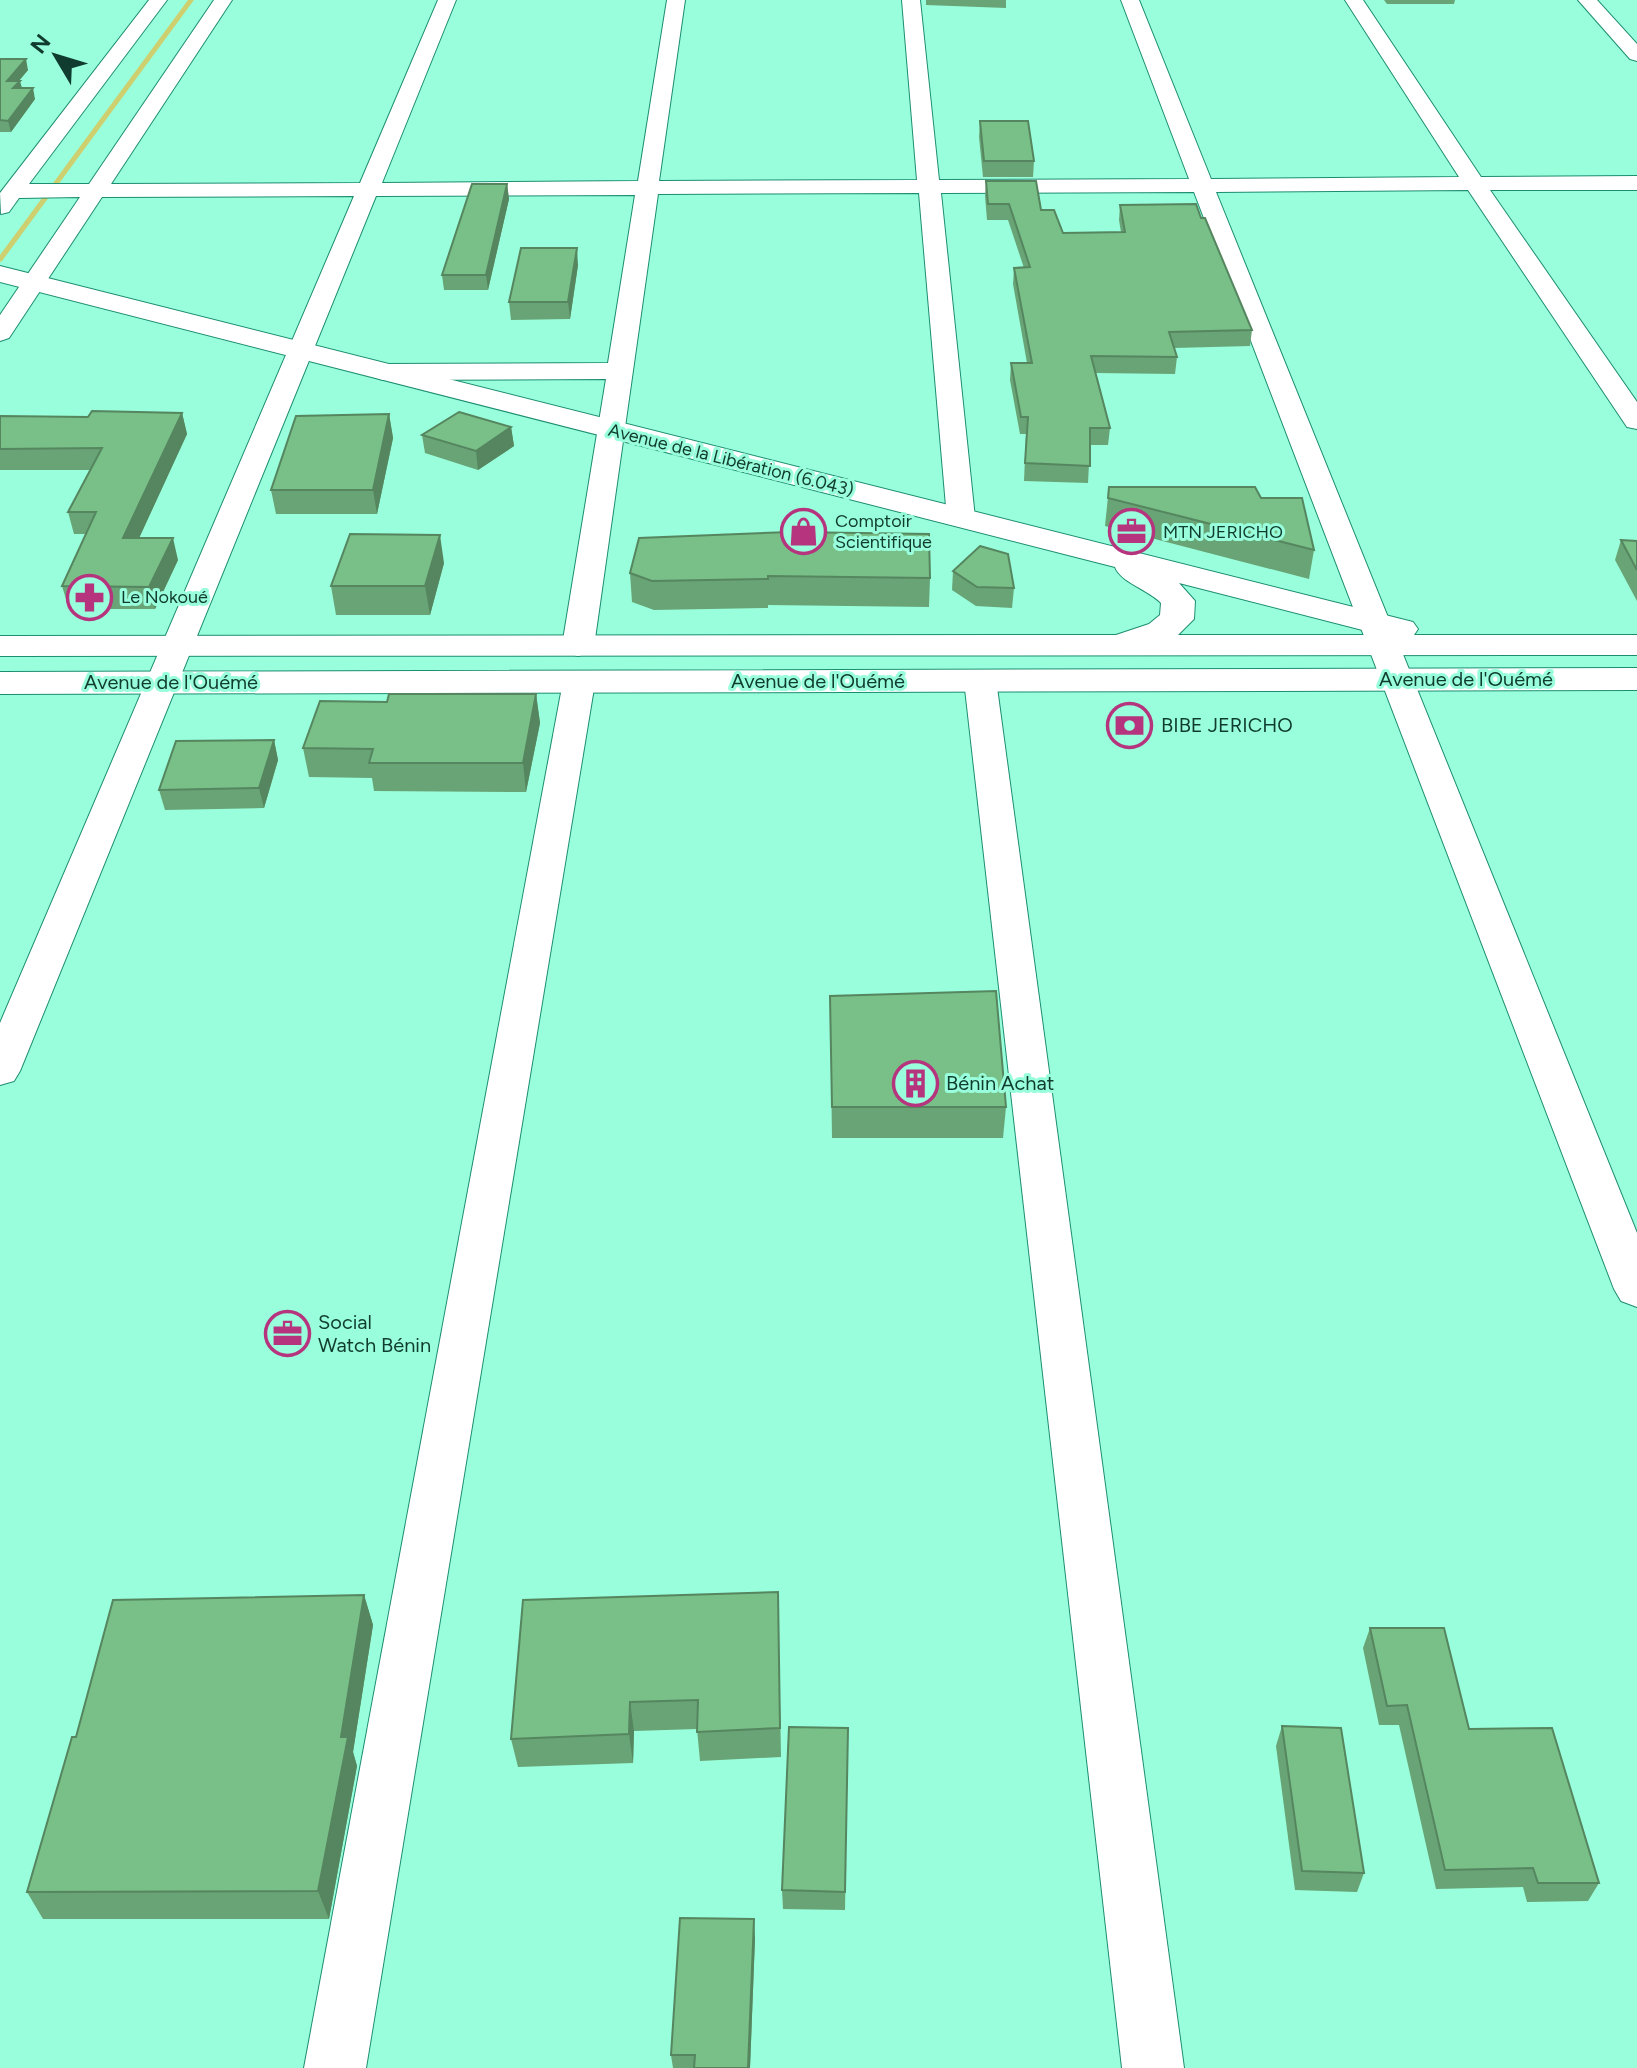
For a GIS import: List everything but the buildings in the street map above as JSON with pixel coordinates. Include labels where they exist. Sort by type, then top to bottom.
[{"type":"main road","name":"Avenue de la Libération (6.043)","points":[[0,274],[1108,555],[1384,649]]},
{"type":"main road","points":[[1108,555],[1162,585],[1178,601],[1177,619],[1161,631],[1118,645]]},
{"type":"main road","name":"Avenue de l'Ouémé","points":[[0,683],[162,682],[1118,645],[1384,649],[1637,679]]},
{"type":"main road","name":"Avenue de l'Ouémé","points":[[0,646],[177,646],[980,680],[1384,649],[1463,645],[1637,645]]},
{"type":"street","points":[[16,197],[158,0]]},
{"type":"street","points":[[0,333],[223,0]]},
{"type":"street","points":[[0,1071],[447,0]]},
{"type":"street","points":[[335,2068],[579,664],[676,0]]},
{"type":"street","points":[[911,0],[961,518]]},
{"type":"street","points":[[1130,0],[1637,1289]]},
{"type":"street","points":[[1354,0],[1474,183],[1637,421]]},
{"type":"street","points":[[1587,0],[1637,55]]},
{"type":"street","points":[[16,197],[68,191],[1637,183]]},
{"type":"street","points":[[383,372],[620,371]]},
{"type":"street","points":[[980,680],[1153,2068]]},
{"type":"waterway","points":[[0,260],[191,0]]},
{"type":"place","name":"Comptoir Scientifique","points":[[804,531]]},
{"type":"place","name":"MTN JERICHO","points":[[1132,532]]},
{"type":"place","name":"Le Nokoué","points":[[90,597]]},
{"type":"place","name":"BIBE JERICHO","points":[[1130,725]]},
{"type":"place","name":"Bénin Achat","points":[[915,1083]]},
{"type":"place","name":"Social Watch Bénin","points":[[287,1333]]}]
